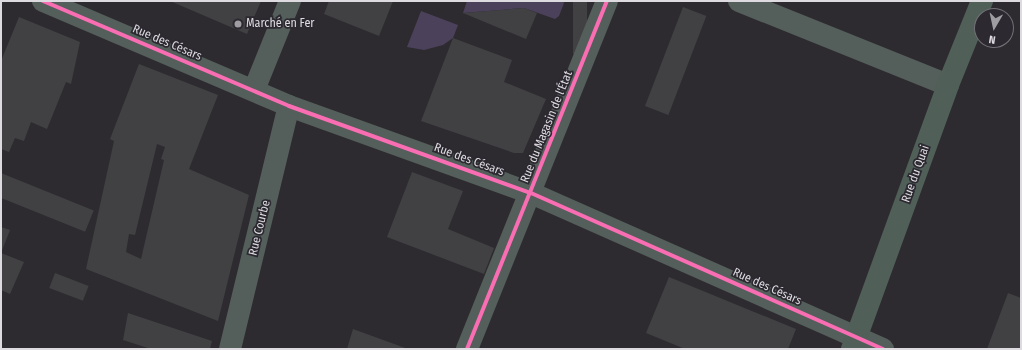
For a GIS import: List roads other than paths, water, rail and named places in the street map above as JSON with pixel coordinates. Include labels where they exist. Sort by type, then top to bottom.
[{"type":"street","name":"Rue des Césars","points":[[43,1],[289,106],[531,193],[854,343],[883,349]]},
{"type":"street","points":[[254,90],[290,1]]},
{"type":"street","name":"Rue du Magasin de l'État","points":[[467,349],[608,1]]},
{"type":"street","points":[[739,1],[948,85]]},
{"type":"street","name":"Rue du Quai","points":[[854,343],[948,85],[982,1]]},
{"type":"street","name":"Rue Courbe","points":[[230,349],[289,106]]},
{"type":"place","name":"Marché en Fer","points":[[238,24]]}]
